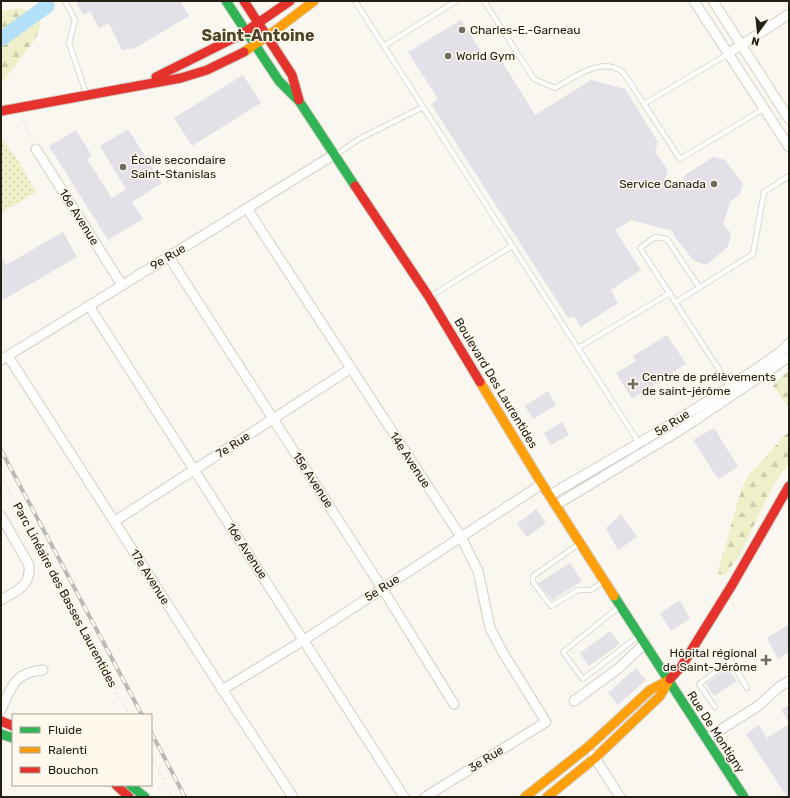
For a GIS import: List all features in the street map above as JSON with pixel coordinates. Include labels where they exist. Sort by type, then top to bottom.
[{"type":"main road","name":"Boulevard Des Laurentides","points":[[226,1],[279,81],[300,101],[429,297],[542,484],[669,680]]},
{"type":"main road","name":"Boulevard Des Laurentides","points":[[244,1],[292,75],[300,101]]},
{"type":"main road","points":[[128,89],[194,59],[246,32],[290,1]]},
{"type":"main road","points":[[1,111],[87,97],[194,75],[229,60],[268,38],[314,1]]},
{"type":"main road","points":[[547,797],[595,758],[660,696],[669,680],[680,668],[732,585],[789,486]]},
{"type":"main road","points":[[525,797],[588,747],[650,690],[669,680]]},
{"type":"main road","name":"Rue De Montigny","points":[[669,680],[744,797]]},
{"type":"main road","points":[[1,721],[12,726]]},
{"type":"main road","points":[[1,734],[12,738]]},
{"type":"main road","points":[[117,786],[130,797]]},
{"type":"main road","points":[[131,786],[145,797]]},
{"type":"street","points":[[694,1],[789,147]]},
{"type":"street","points":[[713,1],[789,118]]},
{"type":"street","points":[[729,53],[789,14]]},
{"type":"street","name":"16e Avenue","points":[[36,149],[122,285]]},
{"type":"street","name":"9e Rue","points":[[5,358],[122,285],[248,210],[335,154]]},
{"type":"street","name":"14e Avenue","points":[[248,210],[350,369],[461,537],[478,571],[490,628],[502,651],[546,722]]},
{"type":"street","name":"15e Avenue","points":[[169,257],[382,588],[454,704]]},
{"type":"street","name":"16e Avenue","points":[[89,306],[404,797]]},
{"type":"street","name":"5e Rue","points":[[556,505],[645,452],[733,390],[789,343]]},
{"type":"street","name":"5e Rue","points":[[550,495],[789,357]]},
{"type":"street","name":"17e Avenue","points":[[5,358],[115,521],[222,690],[293,797]]},
{"type":"street","name":"7e Rue","points":[[115,521],[350,369]]},
{"type":"street","name":"5e Rue","points":[[222,690],[304,640],[542,484]]},
{"type":"street","points":[[1,516],[29,565],[30,574],[26,584],[1,600]]},
{"type":"street","points":[[574,701],[619,668],[645,643]]},
{"type":"street","points":[[1,710],[11,686],[20,676],[33,671],[43,670]]},
{"type":"street","points":[[706,739],[758,706],[779,687],[789,682]]},
{"type":"street","name":"3e Rue","points":[[425,797],[546,722]]},
{"type":"street","points":[[588,747],[620,797]]},
{"type":"lane","points":[[65,1],[75,20],[69,43],[87,97]]},
{"type":"lane","points":[[355,1],[645,452]]},
{"type":"lane","points":[[384,46],[456,1]]},
{"type":"lane","points":[[484,1],[534,79],[555,88],[591,68],[611,67],[622,72],[680,159],[765,108]]},
{"type":"lane","points":[[644,104],[729,53]]},
{"type":"lane","points":[[335,154],[359,139],[423,107]]},
{"type":"lane","points":[[676,302],[753,254],[764,192],[789,176]]},
{"type":"lane","points":[[699,287],[667,239],[656,237],[640,248],[733,390]]},
{"type":"lane","points":[[429,297],[512,246]]},
{"type":"lane","points":[[578,348],[670,293]]},
{"type":"lane","points":[[580,543],[533,576],[533,582],[551,606],[578,590],[592,590],[604,581]]},
{"type":"lane","points":[[620,606],[563,652],[583,679],[640,634]]},
{"type":"lane","points":[[715,708],[699,684],[731,661],[747,688]]},
{"type":"path","points":[[17,108],[36,149]]},
{"type":"path","name":"Parc Linéaire des Basses Laurentides","points":[[1,476],[128,714]]},
{"type":"path","points":[[152,758],[173,797]]},
{"type":"green space","points":[[21,8],[37,14],[41,23],[36,38],[1,84],[1,11]]},
{"type":"green space","points":[[1,139],[3,139],[17,159],[36,192],[1,213]]},
{"type":"green space","points":[[789,370],[789,409],[773,386]]},
{"type":"green space","points":[[789,431],[789,463],[773,485],[740,555],[725,575],[717,574],[742,488],[748,476]]},
{"type":"building","points":[[76,1],[180,1],[189,16],[135,48],[122,50],[109,23],[99,28],[90,11],[83,15]]},
{"type":"building","points":[[461,20],[485,57],[495,50],[535,115],[591,80],[625,89],[658,142],[655,151],[668,171],[665,180],[682,185],[685,175],[713,157],[725,160],[743,184],[740,194],[731,201],[723,224],[731,233],[728,247],[706,265],[693,260],[674,236],[673,231],[631,220],[615,230],[641,270],[611,290],[618,303],[581,327],[574,316],[568,318],[431,104],[438,99],[408,52]]},
{"type":"building","points":[[243,75],[261,103],[192,146],[174,118]]},
{"type":"building","points":[[128,129],[162,183],[132,202],[143,219],[108,240],[49,146],[76,130],[92,156],[87,159],[112,198],[126,189],[100,146]]},
{"type":"building","points":[[63,232],[77,257],[3,300],[1,296],[1,256],[6,265]]},
{"type":"building","points":[[667,335],[686,364],[632,399],[616,373],[636,361],[633,356]]},
{"type":"building","points":[[548,391],[556,405],[533,419],[525,406]]},
{"type":"building","points":[[562,422],[569,435],[551,445],[544,433]]},
{"type":"building","points":[[714,428],[738,467],[718,479],[693,440]]},
{"type":"building","points":[[536,509],[546,523],[527,537],[517,524]]},
{"type":"building","points":[[621,514],[637,537],[618,550],[606,528]]},
{"type":"building","points":[[570,563],[582,581],[552,600],[538,583]]},
{"type":"building","points":[[680,600],[690,619],[671,631],[660,613]]},
{"type":"building","points":[[789,624],[789,652],[778,659],[767,638]]},
{"type":"building","points":[[610,631],[620,644],[589,666],[580,653]]},
{"type":"building","points":[[636,668],[646,680],[618,705],[608,693]]},
{"type":"building","points":[[728,668],[737,681],[714,696],[706,684]]},
{"type":"building","points":[[789,705],[789,722],[781,710]]},
{"type":"building","points":[[789,724],[789,797],[787,797],[746,734],[759,725],[767,738]]},
{"type":"waterway","points":[[1,39],[47,6]]},
{"type":"railway","points":[[1,450],[141,714]]},
{"type":"railway","points":[[152,734],[185,797]]},
{"type":"traffic: fast","points":[[226,1],[279,81],[299,101],[355,186]]},
{"type":"traffic: fast","points":[[614,596],[744,797]]},
{"type":"traffic: fast","points":[[1,734],[12,738]]},
{"type":"traffic: fast","points":[[131,786],[145,797]]},
{"type":"traffic: slow","points":[[244,52],[314,1]]},
{"type":"traffic: slow","points":[[480,382],[542,484],[614,596]]},
{"type":"traffic: slow","points":[[547,797],[595,758],[660,696],[670,679]]},
{"type":"traffic: slow","points":[[525,797],[588,747],[650,690],[669,680]]},
{"type":"traffic: jam","points":[[244,1],[292,75],[299,100]]},
{"type":"traffic: jam","points":[[156,77],[242,34],[290,1]]},
{"type":"traffic: jam","points":[[1,111],[181,78],[207,70],[244,52]]},
{"type":"traffic: jam","points":[[355,186],[429,297],[480,382]]},
{"type":"traffic: jam","points":[[670,679],[681,667],[732,585],[789,486]]},
{"type":"traffic: jam","points":[[1,721],[12,726]]},
{"type":"traffic: jam","points":[[117,786],[129,797]]},
{"type":"place","name":"Charles-E.-Garneau","points":[[462,30]]},
{"type":"place","name":"World Gym","points":[[448,56]]},
{"type":"place","name":"École secondaire Saint-Stanislas","points":[[123,167]]},
{"type":"place","name":"Service Canada","points":[[714,184]]},
{"type":"place","name":"Centre de prélèvements de saint-jérôme","points":[[633,384]]},
{"type":"place","name":"Hôpital régional de Saint-Jérôme","points":[[766,660]]},
{"type":"district","name":"Saint-Antoine","points":[[258,35]]}]
